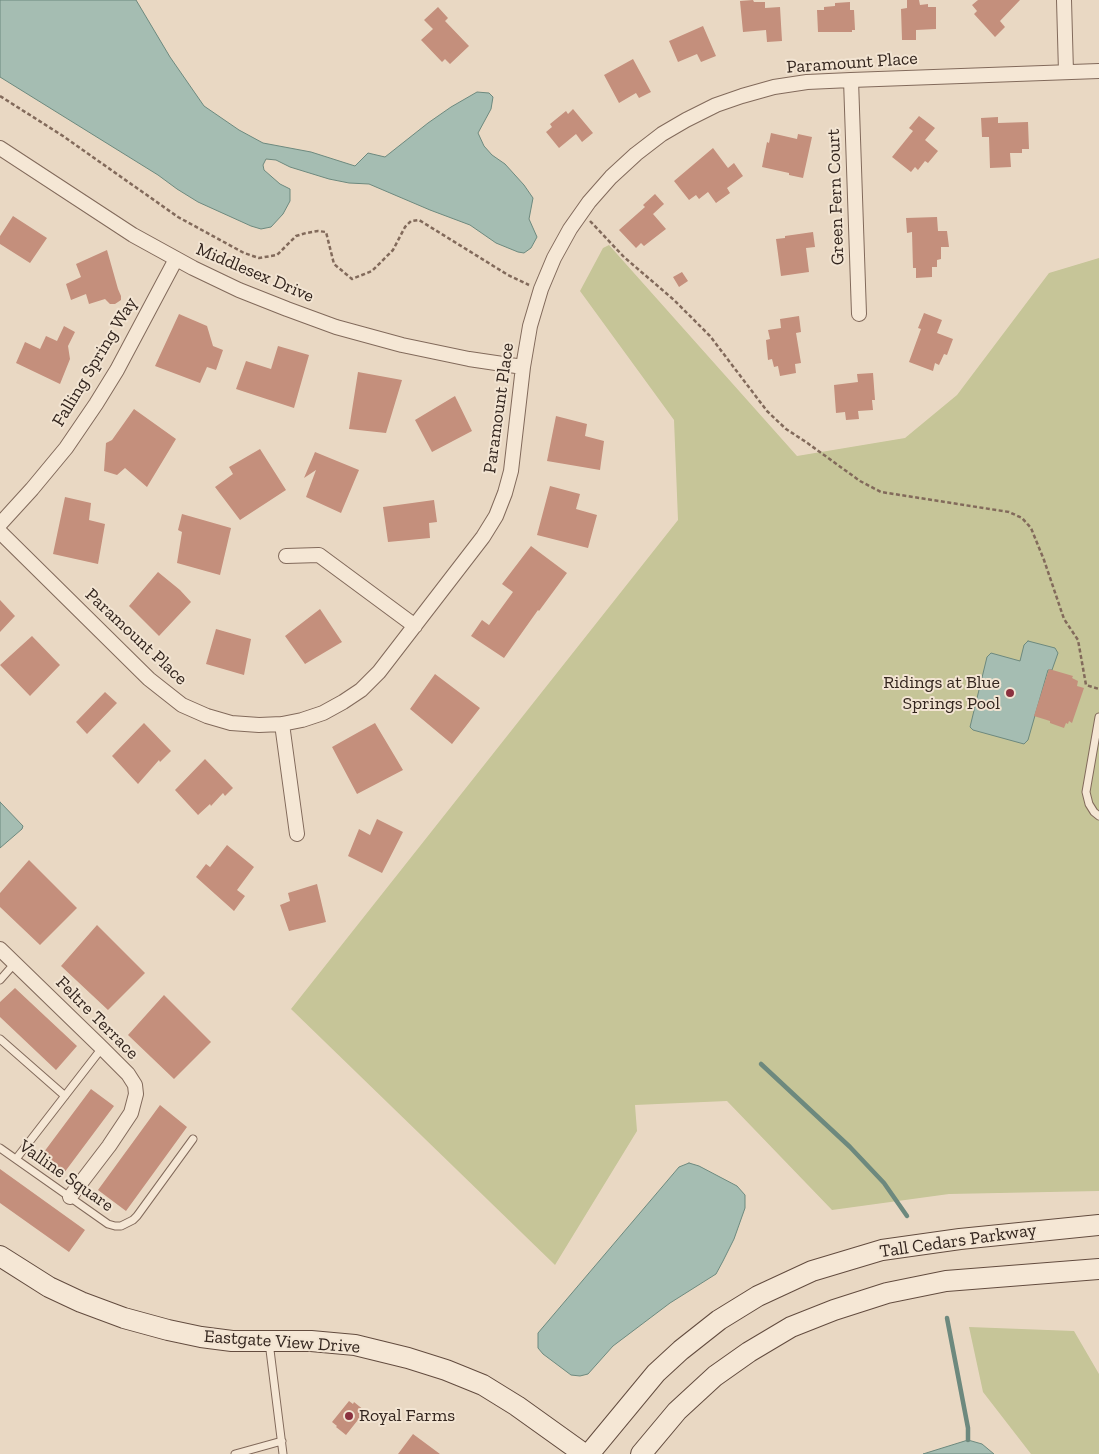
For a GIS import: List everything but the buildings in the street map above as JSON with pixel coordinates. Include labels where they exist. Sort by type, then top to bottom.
[{"type":"main road","name":"Tall Cedars Parkway","points":[[589,1454],[656,1373],[681,1350],[719,1320],[758,1296],[803,1275],[882,1250],[960,1238],[1099,1225]]},
{"type":"main road","name":"Eastgate View Drive","points":[[0,1256],[50,1287],[124,1318],[201,1337],[232,1341],[311,1341],[354,1345],[408,1358],[446,1370],[483,1385],[517,1406],[584,1454]]},
{"type":"main road","points":[[641,1454],[677,1411],[715,1376],[749,1352],[792,1328],[834,1310],[887,1293],[946,1280],[1099,1269]]},
{"type":"street","points":[[1064,0],[1066,72]]},
{"type":"street","name":"Paramount Place","points":[[0,532],[149,680],[182,704],[207,716],[231,723],[259,725],[282,724],[302,720],[323,712],[361,690],[379,672],[483,537],[496,516],[511,471],[523,367],[530,326],[541,289],[554,258],[581,214],[611,177],[636,154],[662,134],[693,116],[716,105],[774,87],[807,82],[1099,71]]},
{"type":"street","name":"Green Fern Court","points":[[851,80],[859,314]]},
{"type":"street","name":"Middlesex Drive","points":[[0,148],[96,212],[176,259],[287,310],[336,327],[402,345],[469,360],[523,367]]},
{"type":"street","name":"Falling Spring Way","points":[[0,524],[32,489],[96,404],[117,370],[176,259]]},
{"type":"street","points":[[286,556],[319,555],[415,626]]},
{"type":"street","points":[[282,724],[297,834]]},
{"type":"street","name":"Feltre Terrace","points":[[0,949],[128,1074],[135,1085],[135,1104],[131,1113],[109,1146],[70,1197]]},
{"type":"lane","points":[[1099,717],[1086,792],[1089,804],[1099,816]]},
{"type":"lane","points":[[0,980],[15,964]]},
{"type":"lane","points":[[0,1038],[65,1096]]},
{"type":"lane","points":[[16,1159],[102,1048]]},
{"type":"lane","name":"Valline Square","points":[[0,1148],[108,1224],[115,1226],[128,1223],[137,1216],[193,1139]]},
{"type":"lane","points":[[269,1341],[283,1454]]},
{"type":"lane","points":[[236,1454],[282,1441]]},
{"type":"path","points":[[0,96],[63,136],[178,217],[244,254],[259,258],[277,255],[296,236],[306,232],[326,232],[334,264],[352,279],[372,272],[393,250],[405,227],[411,221],[419,220],[508,275],[541,289]]},
{"type":"path","points":[[581,214],[624,257],[674,300],[710,336],[767,411],[786,430],[860,481],[881,492],[1009,512],[1022,518],[1031,528],[1064,619],[1078,640],[1086,685],[1099,690]]},
{"type":"green space","points":[[609,245],[797,456],[905,438],[957,395],[1049,273],[1099,258],[1099,1191],[949,1194],[832,1210],[727,1101],[635,1105],[637,1131],[555,1265],[291,1009],[678,520],[674,420],[580,291],[603,248]]},
{"type":"green space","points":[[969,1327],[1074,1331],[1099,1374],[1099,1454],[1031,1454],[983,1392]]},
{"type":"shaded area","points":[[0,0],[136,0],[170,57],[204,106],[239,130],[263,143],[311,152],[355,166],[368,153],[385,157],[428,123],[477,92],[489,93],[493,97],[491,109],[478,133],[484,146],[492,155],[505,164],[533,198],[529,219],[537,237],[531,248],[524,253],[518,252],[496,243],[470,225],[369,184],[329,179],[290,167],[276,160],[266,159],[263,165],[264,170],[280,184],[290,189],[290,201],[283,214],[271,227],[261,229],[251,226],[198,202],[0,77]]},
{"type":"shaded area","name":"Ridings at Blue Springs Pool","points":[[1028,641],[1055,648],[1058,653],[1052,670],[1048,670],[1028,740],[1024,744],[973,730],[970,727],[987,657],[991,653],[1020,661],[1024,645]]},
{"type":"shaded area","points":[[0,802],[23,826],[0,848]]},
{"type":"shaded area","points":[[689,1163],[699,1166],[737,1186],[745,1195],[745,1208],[734,1239],[716,1274],[670,1303],[613,1346],[588,1374],[580,1376],[571,1375],[538,1348],[538,1333],[679,1167]]},
{"type":"shaded area","points":[[968,1440],[982,1444],[994,1454],[923,1454]]},
{"type":"waterway","points":[[761,1064],[850,1147],[884,1183],[907,1216]]},
{"type":"waterway","points":[[947,1318],[968,1428],[968,1440]]},
{"type":"place","name":"Ridings at Blue Springs Pool","points":[[1010,693]]},
{"type":"place","name":"Royal Farms","points":[[349,1416]]}]
